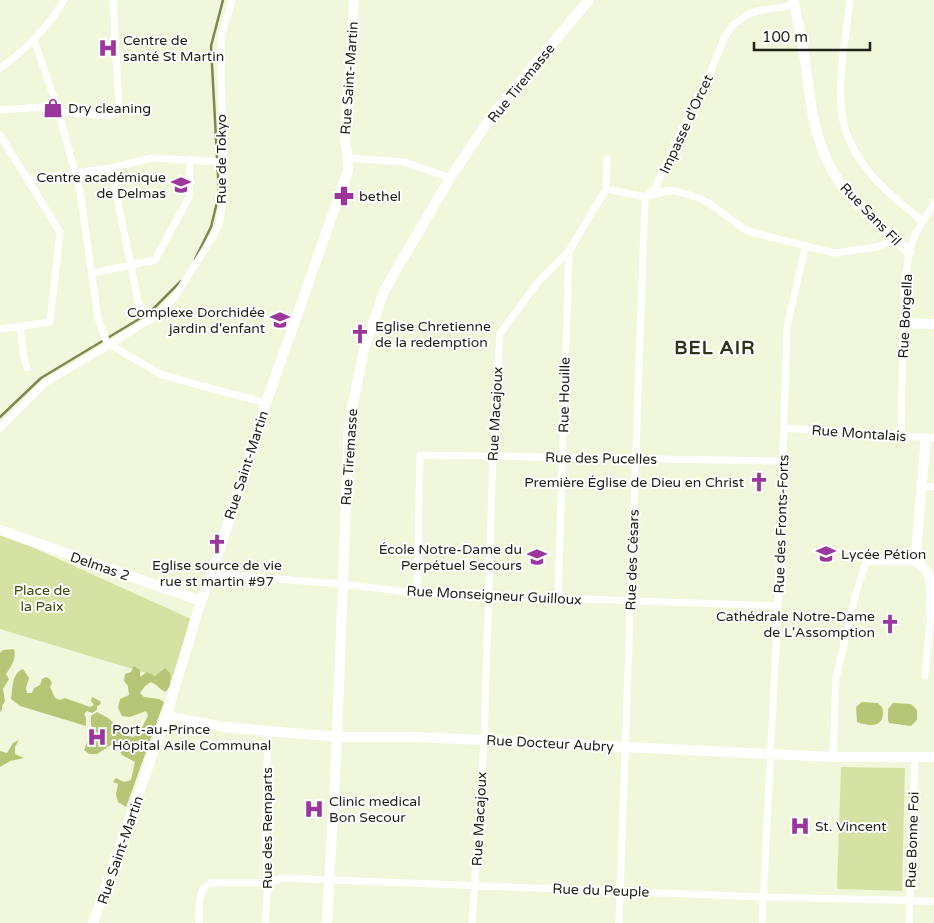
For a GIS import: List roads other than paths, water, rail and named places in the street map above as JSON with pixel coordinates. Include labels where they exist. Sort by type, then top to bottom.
[{"type":"street","points":[[0,68],[34,40],[64,0]]},
{"type":"street","points":[[0,110],[58,109],[110,116],[116,113],[119,106],[113,0]]},
{"type":"street","name":"Rue de Tokyo","points":[[0,428],[45,383],[157,314],[174,298],[197,264],[219,225],[224,162],[221,37],[232,0]]},
{"type":"street","name":"Rue Saint-Martin","points":[[94,923],[166,716],[201,601],[212,574],[266,403],[348,171],[345,142],[354,0]]},
{"type":"street","name":"Rue Tiremasse","points":[[327,923],[337,737],[349,423],[364,350],[384,291],[450,178],[492,115],[589,0]]},
{"type":"street","points":[[850,0],[841,81],[841,103],[845,128],[868,172],[922,221]]},
{"type":"street","name":"Impasse d'Orcet","points":[[644,197],[656,187],[680,132],[698,103],[725,36],[745,16],[757,11],[794,2]]},
{"type":"street","name":"Rue Sans Fil","points":[[794,2],[815,130],[825,157],[840,184],[864,211],[909,252]]},
{"type":"street","points":[[34,40],[58,109],[80,191],[98,318],[108,344],[162,375],[266,403]]},
{"type":"street","points":[[0,135],[60,232],[50,322],[0,329]]},
{"type":"street","points":[[28,180],[111,168],[151,158],[224,162]]},
{"type":"street","points":[[348,158],[404,162],[450,178]]},
{"type":"street","points":[[607,159],[606,189],[644,197],[676,191],[710,203],[744,229],[754,233],[834,253],[877,247],[896,240]]},
{"type":"street","points":[[93,273],[156,260],[189,197],[190,160]]},
{"type":"street","points":[[111,168],[138,301],[144,314]]},
{"type":"street","name":"Rue Macajoux","points":[[472,923],[484,740],[493,455],[500,334],[537,283],[570,251],[606,189]]},
{"type":"street","name":"Rue des Césars","points":[[619,923],[644,197]]},
{"type":"street","name":"Rue Borgella","points":[[901,435],[904,289],[909,252],[922,221],[934,204]]},
{"type":"street","name":"Rue des Fronts-Forts","points":[[762,923],[778,606],[787,326],[805,247]]},
{"type":"street","name":"Rue Houille","points":[[558,598],[570,251]]},
{"type":"street","points":[[903,324],[934,324]]},
{"type":"street","points":[[20,327],[27,368]]},
{"type":"street","name":"Rue Montalais","points":[[784,428],[930,438]]},
{"type":"street","points":[[914,562],[921,486],[930,438]]},
{"type":"street","name":"Rue des Pucelles","points":[[417,593],[420,455],[782,461]]},
{"type":"street","points":[[921,486],[934,487]]},
{"type":"street","name":"Delmas 2","points":[[0,530],[201,601]]},
{"type":"street","points":[[833,757],[836,678],[853,602],[866,561],[914,562],[925,566],[933,577],[932,612],[924,676]]},
{"type":"street","name":"Rue Monseigneur Guilloux","points":[[212,574],[342,584],[417,593],[778,606]]},
{"type":"street","name":"Rue Docteur Aubry","points":[[166,716],[224,728],[337,737],[416,737],[833,757],[934,757]]},
{"type":"street","name":"Rue des Remparts","points":[[265,923],[268,882],[265,842],[268,732]]},
{"type":"street","name":"Rue Bonne Foi","points":[[908,923],[915,757]]},
{"type":"street","name":"Rue du Peuple","points":[[199,923],[201,891],[205,886],[211,884],[268,882],[282,878],[764,897],[934,901]]},
{"type":"waterway","points":[[195,259],[211,227],[219,194],[211,46],[223,0]]},
{"type":"waterway","points":[[0,417],[41,378],[149,313],[181,281]]},
{"type":"place","name":"Centre de santé St Martin","points":[[108,48]]},
{"type":"place","name":"Dry cleaning","points":[[53,108]]},
{"type":"place","name":"Centre académique de Delmas","points":[[181,185]]},
{"type":"place","name":"bethel","points":[[344,196]]},
{"type":"place","name":"Complexe Dorchidée jardin d'enfant","points":[[280,320]]},
{"type":"place","name":"Eglise Chretienne de la redemption","points":[[360,334]]},
{"type":"place","name":"Première Église de Dieu en Christ","points":[[759,482]]},
{"type":"place","name":"Eglise source de vie rue st martin #97","points":[[217,544]]},
{"type":"place","name":"Lycée Pétion","points":[[826,554]]},
{"type":"place","name":"École Notre-Dame du Perpétuel Secours","points":[[537,557]]},
{"type":"place","name":"Cathédrale Notre-Dame de L'Assomption","points":[[890,624]]},
{"type":"place","name":"Port-au-Prince Hôpital Asile Communal","points":[[97,737]]},
{"type":"place","name":"Clinic medical Bon Secour","points":[[314,809]]},
{"type":"place","name":"St. Vincent","points":[[800,826]]},
{"type":"district","name":"BEL AIR","points":[[715,347]]},
{"type":"park label","name":"Place de la Paix","points":[[42,598]]}]
